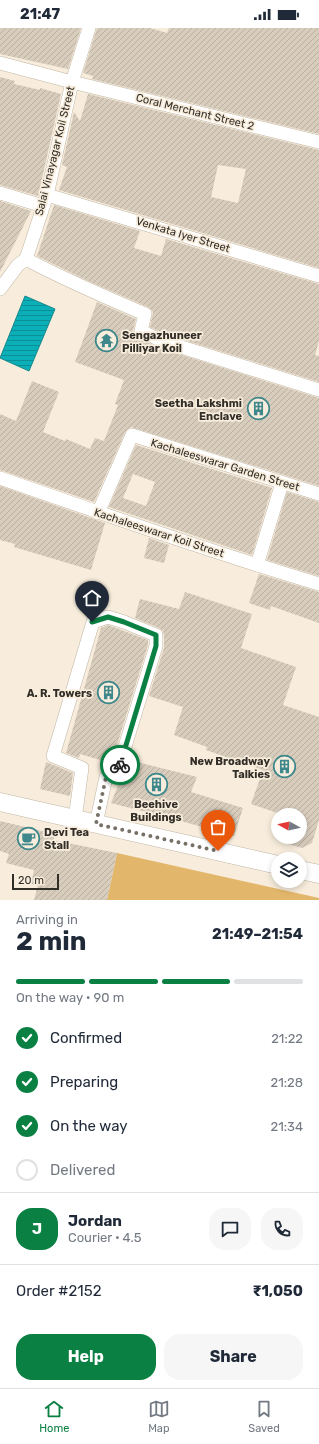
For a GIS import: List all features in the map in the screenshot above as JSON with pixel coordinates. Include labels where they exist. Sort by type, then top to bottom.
[{"type":"main road","points":[[0,802],[271,863]]},
{"type":"main road","points":[[307,871],[319,874]]},
{"type":"street","name":"Salai Vinayagar Koil Street","points":[[0,289],[18,265],[26,259],[45,200],[72,82],[89,28]]},
{"type":"street","name":"Coral Merchant Street 2","points":[[0,63],[319,142]]},
{"type":"street","name":"Venkata Iyer Street","points":[[0,193],[45,200],[319,276]]},
{"type":"street","points":[[26,259],[89,290],[145,314],[141,331],[162,341],[319,390]]},
{"type":"street","name":"Kachaleeswarar Garden Street","points":[[98,512],[132,436],[319,494]]},
{"type":"street","name":"Kachaleeswarar Koil Street","points":[[0,478],[257,566],[319,584]]},
{"type":"street","points":[[257,566],[282,483]]},
{"type":"street","points":[[74,819],[82,768],[53,756],[92,622],[108,617],[156,635],[156,646],[119,766],[106,777],[96,824]]},
{"type":"shaded area","points":[[117,853],[319,898],[319,900],[107,900]]},
{"type":"water","points":[[25,296],[55,309],[29,371],[0,358]]},
{"type":"building","points":[[0,28],[81,28],[68,69],[0,54]]},
{"type":"building","points":[[97,28],[150,28],[167,33],[169,28],[319,28],[319,134],[92,79],[93,76],[83,73]]},
{"type":"building","points":[[0,77],[15,81],[14,84],[40,90],[40,88],[61,94],[38,196],[0,185]]},
{"type":"building","points":[[88,94],[319,150],[319,268],[59,190],[67,167],[62,165],[74,112],[80,121]],"holes":[[[218,165],[246,169],[238,203],[211,197]]]},
{"type":"building","points":[[0,201],[31,211],[0,272]]},
{"type":"building","points":[[54,205],[140,231],[134,248],[161,256],[166,239],[319,284],[319,341],[315,355],[319,356],[319,382],[165,334],[150,327],[153,312],[148,307],[88,281],[37,256]]},
{"type":"building","points":[[97,302],[136,319],[133,330],[135,336],[159,348],[319,398],[319,486],[131,427],[125,432],[94,502],[0,470],[0,414],[16,421],[32,381],[59,392],[43,432],[65,441],[66,439],[90,449],[95,438],[104,441],[118,405],[115,404],[124,380],[75,362]]},
{"type":"building","points":[[136,445],[272,488],[252,555],[109,507]],"holes":[[[133,474],[155,482],[146,506],[123,498]]]},
{"type":"building","points":[[0,486],[105,523],[91,570],[14,547],[15,544],[0,540]]},
{"type":"building","points":[[287,492],[319,502],[319,576],[267,560]]},
{"type":"building","points":[[149,538],[169,545],[164,563],[144,558]]},
{"type":"building","points":[[259,574],[319,592],[319,623],[271,606],[270,610],[249,603]]},
{"type":"building","points":[[185,592],[252,614],[241,648],[296,667],[283,705],[319,717],[319,820],[312,843],[302,848],[288,844],[307,844],[307,808],[271,808],[271,811],[251,804],[263,770],[206,750],[207,747],[174,735],[183,707],[149,696],[164,648],[164,635],[163,631],[159,628],[135,618],[140,599],[179,609]]},
{"type":"building","name":"A. R. Towers","points":[[108,625],[148,640],[148,645],[112,761],[110,763],[80,754],[79,758],[66,753],[101,628]]},
{"type":"building","name":"Beehive Buildings","points":[[129,760],[197,777],[191,792],[243,808],[234,836],[111,803]]},
{"type":"building","points":[[46,762],[73,773],[70,796],[40,789]]},
{"type":"building","points":[[0,821],[42,831],[55,836],[53,840],[117,853],[107,900],[34,900],[38,885],[31,884],[34,870],[6,863],[9,854],[0,851]]},
{"type":"way so far","points":[[120,765],[113,773],[106,777],[96,824],[218,851]]},
{"type":"place","name":"Sengazhuneer Pilliyar Koil","points":[[107,341]]},
{"type":"place","name":"Seetha Lakshmi Enclave","points":[[258,409]]},
{"type":"place","name":"A. R. Towers","points":[[108,693]]},
{"type":"place","name":"New Broadway Talkies","points":[[285,767]]},
{"type":"place","name":"Beehive Buildings","points":[[156,784]]},
{"type":"place","name":"Devi Tea Stall","points":[[28,838]]},
{"type":"route","points":[[92,622],[108,617],[156,635],[156,646],[120,765]]}]
